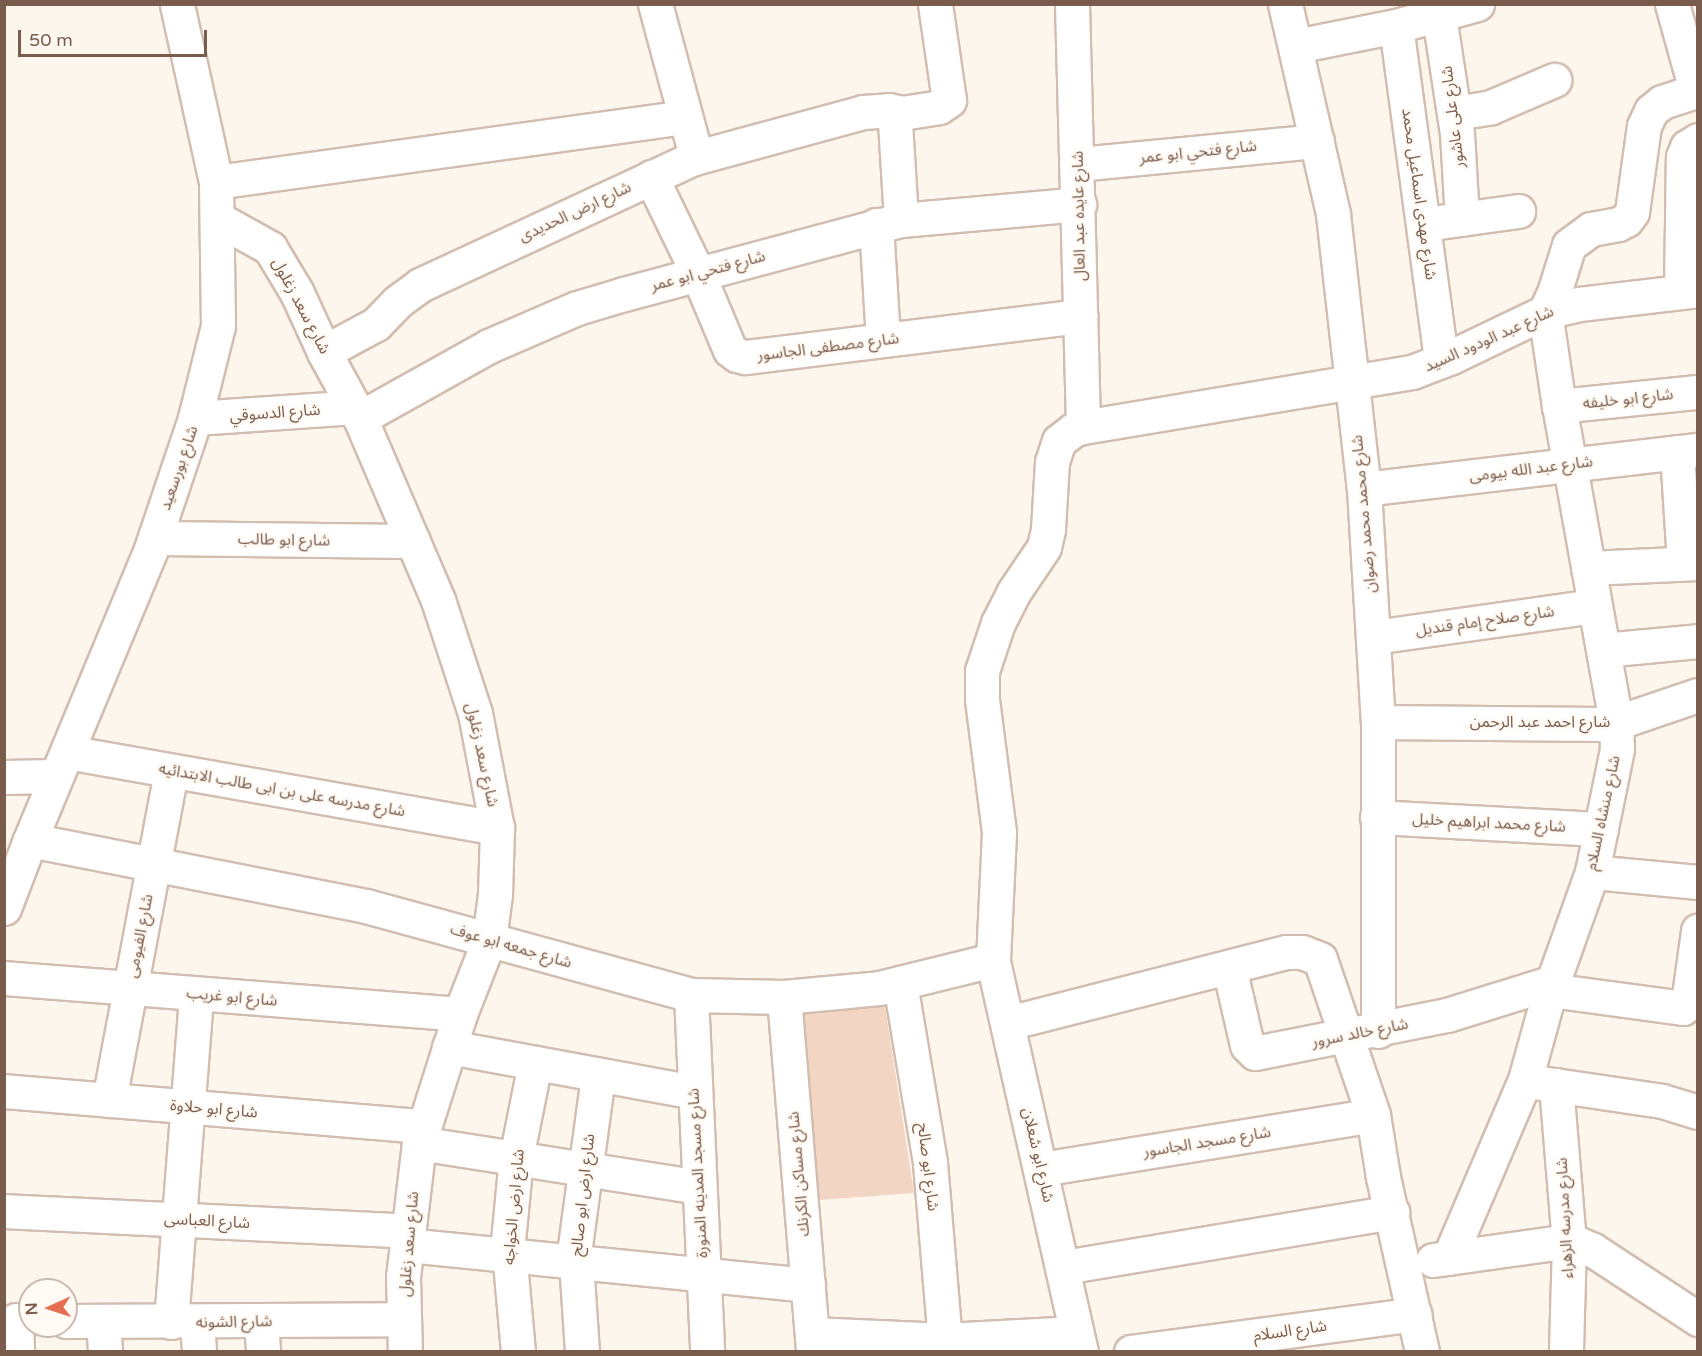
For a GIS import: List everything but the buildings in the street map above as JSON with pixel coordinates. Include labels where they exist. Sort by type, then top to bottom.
[{"type":"street","name":"شارع بورسعيد","points":[[4,908],[155,538],[195,418],[218,326],[216,182],[177,4]]},
{"type":"street","points":[[655,4],[695,152],[694,158]]},
{"type":"street","name":"شارع ارض الحديدى","points":[[324,352],[376,324],[397,302],[420,285],[694,158],[863,112],[889,110],[902,113],[939,107],[950,99],[935,4]]},
{"type":"street","name":"شارع عايده عبد العال","points":[[1072,4],[1082,316],[1083,427]]},
{"type":"street","name":"شارع محمد محمد رضوان","points":[[1285,4],[1333,214],[1364,489],[1378,722],[1378,1031]]},
{"type":"street","points":[[1296,46],[1396,26],[1477,4]]},
{"type":"street","points":[[1545,312],[1554,293],[1569,245],[1591,229],[1626,220],[1632,212],[1644,126],[1651,111],[1662,102],[1697,90],[1672,4]]},
{"type":"street","name":"شارع على عاشور","points":[[1439,16],[1455,113],[1462,219]]},
{"type":"street","name":"شارع مهدى اسماعيل محمد","points":[[1396,26],[1441,362]]},
{"type":"street","points":[[1455,113],[1491,107],[1554,80]]},
{"type":"street","points":[[883,340],[894,128],[895,122],[902,113]]},
{"type":"street","points":[[216,182],[685,117]]},
{"type":"street","points":[[1689,291],[1683,157],[1687,147],[1698,140]]},
{"type":"street","name":"شارع فتحي ابو عمر","points":[[1078,164],[1317,141]]},
{"type":"street","name":"شارع مصطفى الجاسور","points":[[651,177],[698,274],[726,342],[736,355],[745,357],[1082,316]]},
{"type":"street","name":"شارع فتحي ابو عمر","points":[[358,412],[489,346],[578,308],[889,222],[1079,204]]},
{"type":"street","points":[[1423,224],[1518,211]]},
{"type":"street","name":"شارع سعد زغلول","points":[[218,219],[270,248],[297,293],[324,352],[358,412],[438,600],[476,713],[497,828],[495,894],[489,940],[460,1014],[422,1134],[403,1277],[405,1352]]},
{"type":"street","name":"شارع عبد الودود السيد","points":[[1083,427],[1412,372],[1441,362],[1545,312],[1579,304],[1689,291]]},
{"type":"street","name":"شارع منشاه السلام","points":[[1449,1258],[1541,1083],[1552,986],[1592,872],[1616,763],[1616,722],[1559,406],[1545,312]]},
{"type":"street","name":"شارع ابو خليفه","points":[[1559,406],[1698,392]]},
{"type":"street","name":"شارع الدسوقي","points":[[195,418],[358,412]]},
{"type":"street","name":"شارع ابو شعلان","points":[[1078,1342],[1064,1267],[993,960],[999,832],[984,730],[982,671],[998,623],[1013,593],[1044,547],[1048,529],[1050,474],[1054,450],[1066,434],[1083,427]]},
{"type":"street","points":[[1588,568],[1691,563],[1687,451]]},
{"type":"street","name":"شارع عبد الله بيومى","points":[[1364,489],[1687,451]]},
{"type":"street","name":"شارع ابو طالب","points":[[155,538],[413,541]]},
{"type":"street","name":"شارع صلاح إمام قنديل","points":[[1374,637],[1595,606]]},
{"type":"street","points":[[1603,650],[1698,641]]},
{"type":"street","name":"شارع احمد عبد الرحمن","points":[[1378,722],[1616,722],[1698,695]]},
{"type":"street","name":"شارع مدرسه على بن ابى طالب الابتدائيه","points":[[4,777],[62,764],[171,771],[497,828]]},
{"type":"street","name":"شارع الفيومى","points":[[109,1100],[171,771]]},
{"type":"street","name":"شارع محمد ابراهيم خليل","points":[[1377,817],[1601,829]]},
{"type":"street","name":"شارع جمعه ابو عوف","points":[[30,840],[153,866],[366,906],[691,995],[784,998],[900,983],[993,960]]},
{"type":"street","points":[[1592,872],[1698,882]]},
{"type":"street","points":[[1552,986],[1668,1008],[1683,1008],[1687,1003],[1698,931]]},
{"type":"street","points":[[1008,1023],[1286,952],[1312,954],[1320,959],[1325,968],[1373,1115],[1422,1352]]},
{"type":"street","name":"شارع خالد سرور","points":[[1229,967],[1247,1045],[1251,1052],[1259,1053],[1378,1031],[1552,986]]},
{"type":"street","name":"شارع ابو غريب","points":[[4,978],[460,1014]]},
{"type":"street","name":"شارع ابو صالح","points":[[900,983],[930,1163],[946,1346]]},
{"type":"street","points":[[189,1332],[179,1219],[196,994]]},
{"type":"street","name":"شارع مسجد المدينه المنورة","points":[[691,995],[707,1352]]},
{"type":"street","name":"شارع مساكن الكرنك","points":[[784,998],[812,1343]]},
{"type":"street","points":[[449,1047],[695,1092]]},
{"type":"street","name":"شارع ارض الخواجه","points":[[518,1352],[508,1254],[516,1158],[535,1063]]},
{"type":"street","name":"شارع ارض ابو صالح","points":[[582,1352],[575,1262],[584,1169],[598,1075]]},
{"type":"street","points":[[1541,1083],[1662,1101],[1698,1112]]},
{"type":"street","name":"شارع مدرسه الزهراء","points":[[1541,1083],[1569,1242],[1566,1352]]},
{"type":"street","name":"شارع ابو حلاوة","points":[[4,1092],[188,1107],[422,1134]]},
{"type":"street","name":"شارع مسجد الجاسور","points":[[1041,1169],[1373,1115]]},
{"type":"street","points":[[422,1134],[516,1158],[699,1187]]},
{"type":"street","name":"شارع العباسى","points":[[4,1211],[179,1219],[408,1238],[575,1262],[808,1285]]},
{"type":"street","points":[[1064,1267],[1392,1212]]},
{"type":"street","points":[[1404,1264],[1569,1242],[1593,1250],[1698,1319]]},
{"type":"street","name":"شارع السلام","points":[[1131,1352],[1200,1347],[1414,1314]]},
{"type":"street","name":"شارع الشونه","points":[[78,1326],[104,1337],[189,1332],[262,1336],[403,1319]]},
{"type":"street","points":[[812,1343],[946,1346],[1078,1342]]}]
